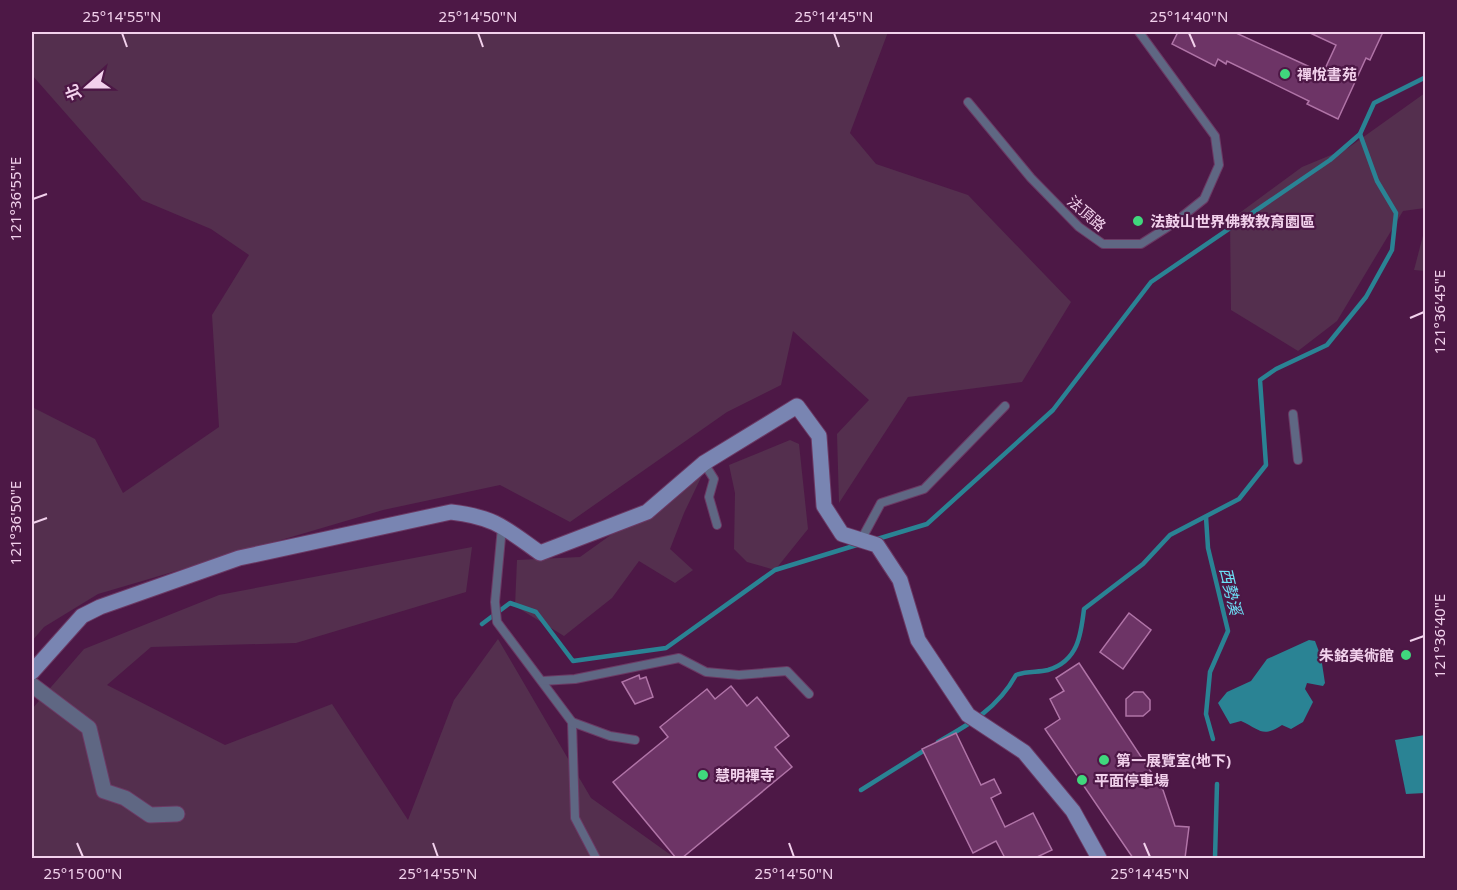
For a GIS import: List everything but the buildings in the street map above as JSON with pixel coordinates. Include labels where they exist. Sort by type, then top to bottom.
[{"type":"street","points":[[32,672],[82,616],[100,607],[239,558],[451,512],[482,516],[502,526],[540,553],[647,512],[704,463],[796,406],[819,436],[824,506],[842,534],[877,545],[900,580],[918,640],[968,715],[1024,752],[1073,811],[1099,858]]},
{"type":"street","points":[[32,685],[89,728],[104,791],[125,798],[150,815],[177,814]]},
{"type":"lane","name":"法頂路","points":[[968,102],[1031,178],[1079,227],[1103,244],[1141,244],[1174,223],[1204,199],[1219,165],[1215,136],[1139,32]]},
{"type":"lane","points":[[861,540],[881,503],[924,489],[1005,406]]},
{"type":"lane","points":[[1293,414],[1298,460]]},
{"type":"lane","points":[[704,463],[714,479],[709,497],[717,525]]},
{"type":"lane","points":[[502,526],[495,602],[497,622],[572,722],[610,736],[635,740]]},
{"type":"lane","points":[[542,681],[575,679],[679,658],[706,672],[739,675],[787,671],[809,694]]},
{"type":"lane","points":[[572,722],[575,818],[596,858]]},
{"type":"shaded area","points":[[32,32],[888,32],[850,133],[876,164],[968,195],[1071,302],[1022,382],[908,397],[839,503],[837,434],[869,400],[793,331],[781,385],[727,412],[570,522],[500,485],[383,510],[98,594],[44,627],[32,641],[32,407],[95,439],[123,493],[219,427],[212,315],[249,255],[211,229],[142,200],[32,75]]},
{"type":"shaded area","points":[[1425,93],[1425,208],[1403,211],[1337,321],[1298,351],[1231,310],[1230,220],[1302,167],[1348,148]]},
{"type":"shaded area","points":[[1425,228],[1425,271],[1414,270]]},
{"type":"shaded area","points":[[790,440],[799,444],[808,529],[775,570],[747,562],[734,549],[735,493],[729,465]]},
{"type":"shaded area","points":[[706,467],[670,549],[693,570],[675,583],[639,561],[612,598],[564,636],[515,606],[517,560],[580,557]]},
{"type":"shaded area","points":[[472,547],[466,592],[296,643],[151,647],[107,685],[225,745],[332,704],[408,820],[454,700],[498,639],[591,798],[675,858],[32,858],[32,709],[84,649],[219,595]]},
{"type":"shaded area","points":[[1309,640],[1315,641],[1321,657],[1325,683],[1323,686],[1307,683],[1305,689],[1313,702],[1303,722],[1291,729],[1282,725],[1266,732],[1241,721],[1230,724],[1218,703],[1227,692],[1251,681],[1267,659]]},
{"type":"shaded area","points":[[1425,735],[1425,793],[1406,794],[1395,740]]},
{"type":"waterway","points":[[938,742],[972,722],[992,706],[1009,687],[1016,675],[1048,670],[1066,660],[1076,646],[1084,609],[1143,564],[1170,535],[1239,499],[1266,465],[1260,380],[1276,369],[1327,345],[1366,297],[1392,250],[1396,213],[1377,181],[1360,134],[1374,103],[1426,77]]},
{"type":"waterway","points":[[874,540],[927,524],[1053,410],[1151,282],[1330,160],[1360,134]]},
{"type":"waterway","name":"西勢溪","points":[[1206,517],[1208,548],[1228,631],[1210,672],[1206,714],[1213,739]]},
{"type":"waterway","points":[[482,624],[510,603],[536,612],[573,661],[666,648],[775,570],[860,544]]},
{"type":"waterway","points":[[861,790],[928,748]]},
{"type":"waterway","name":"西勢溪","points":[[1215,858],[1217,784]]},
{"type":"place","name":"禪悅書苑","points":[[1285,74]]},
{"type":"place","name":"法鼓山世界佛教教育園區","points":[[1138,221]]},
{"type":"place","name":"朱銘美術館","points":[[1406,655]]},
{"type":"place","name":"第一展覽室(地下)","points":[[1104,760]]},
{"type":"place","name":"慧明禪寺","points":[[703,775]]},
{"type":"place","name":"平面停車場","points":[[1082,780]]}]
